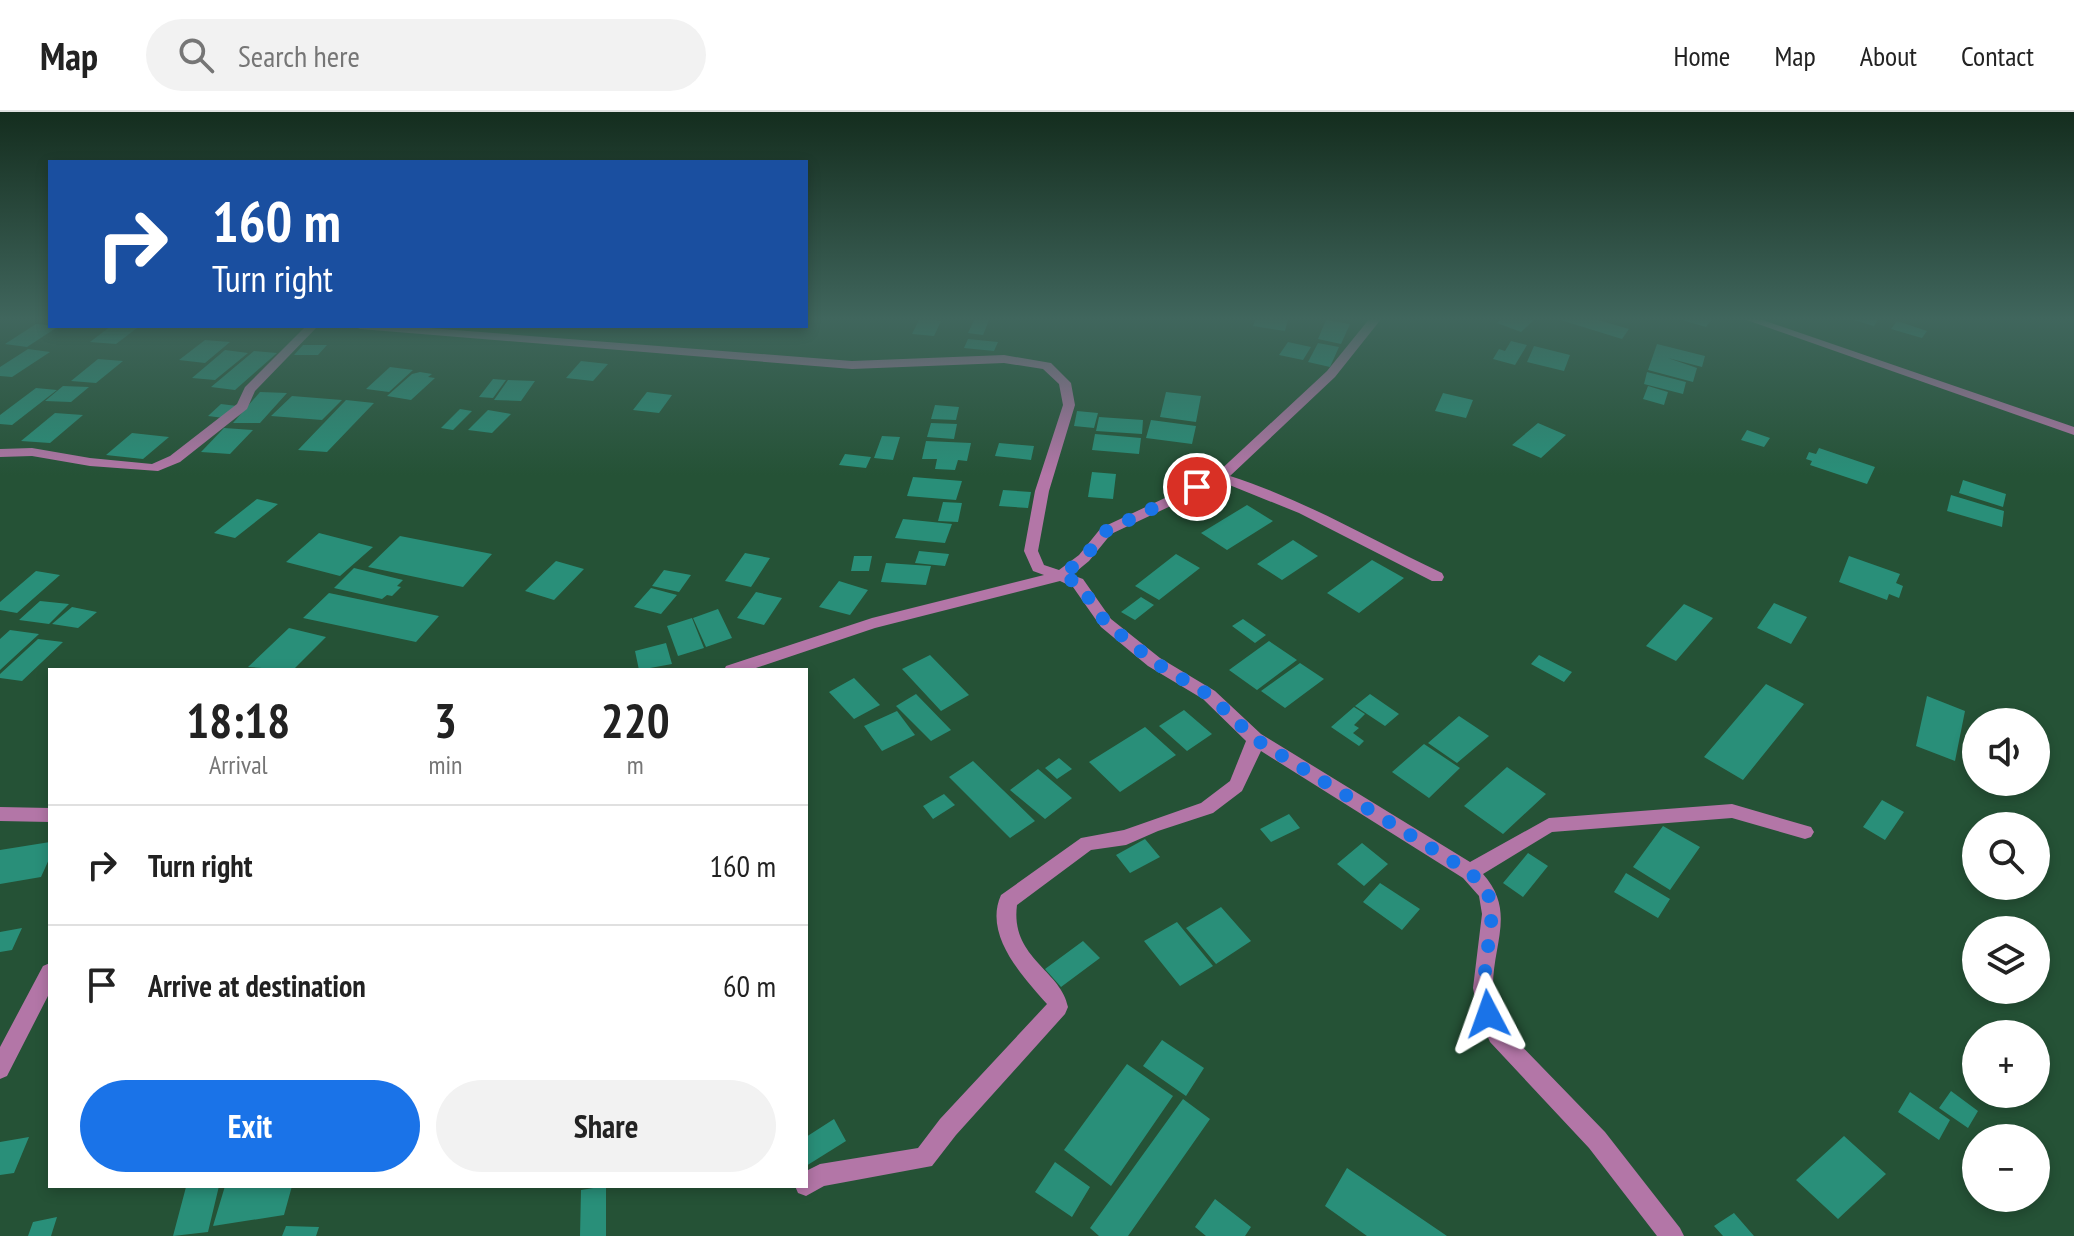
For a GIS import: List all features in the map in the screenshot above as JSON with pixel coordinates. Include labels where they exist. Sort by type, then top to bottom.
[{"type":"street","points":[[0,453],[32,452],[153,468],[175,459],[243,406],[249,390],[268,370]]},
{"type":"street","points":[[1052,370],[1065,383],[1069,405],[1042,491],[1031,551],[1038,568],[1078,583],[1106,623],[1154,662],[1209,695],[1255,739],[1470,872],[1488,893],[1492,914],[1483,988],[1488,1014],[1497,1035],[1597,1140],[1672,1236]]},
{"type":"street","points":[[738,668],[872,623],[1061,576],[1084,558],[1106,531],[1221,477],[1334,370]]},
{"type":"street","points":[[1899,370],[2074,431]]},
{"type":"street","points":[[1221,477],[1252,486],[1312,511],[1437,577]]},
{"type":"street","points":[[808,1183],[820,1175],[924,1158],[948,1127],[1058,1007],[1057,1001],[1017,951],[1004,914],[1008,901],[1087,843],[1126,837],[1207,808],[1236,786],[1255,739]]},
{"type":"street","points":[[1470,872],[1549,825],[1732,811],[1805,832]]},
{"type":"street","points":[[0,814],[48,815]]},
{"type":"street","points":[[0,1069],[48,976]]},
{"type":"building","points":[[0,370],[22,370],[12,377],[0,376]]},
{"type":"building","points":[[84,370],[111,370],[96,383],[71,381]]},
{"type":"building","points":[[201,370],[227,370],[215,380],[192,378]]},
{"type":"building","points":[[231,370],[257,370],[235,390],[211,387]]},
{"type":"building","points":[[386,370],[413,370],[389,392],[366,389]]},
{"type":"building","points":[[573,370],[602,370],[593,381],[566,378]]},
{"type":"building","points":[[1650,370],[1696,370],[1693,382]]},
{"type":"building","points":[[1647,372],[1686,382],[1683,394],[1644,384]]},
{"type":"building","points":[[412,374],[432,374],[428,377],[435,378],[411,400],[387,396]]},
{"type":"building","points":[[493,379],[506,380],[493,398],[479,397]]},
{"type":"building","points":[[508,380],[535,381],[521,401],[494,400]]},
{"type":"building","points":[[63,386],[89,387],[71,402],[45,401]]},
{"type":"building","points":[[1648,386],[1668,392],[1664,405],[1643,399]]},
{"type":"building","points":[[36,388],[57,390],[12,425],[0,424],[0,415]]},
{"type":"building","points":[[260,392],[287,393],[260,423],[233,423]]},
{"type":"building","points":[[647,392],[672,395],[659,413],[633,410]]},
{"type":"building","points":[[1166,392],[1201,396],[1196,422],[1160,417]]},
{"type":"building","points":[[1443,393],[1473,400],[1466,418],[1435,411]]},
{"type":"building","points":[[292,396],[342,400],[322,420],[271,416]]},
{"type":"building","points":[[346,400],[374,403],[327,452],[298,450]]},
{"type":"building","points":[[221,404],[237,406],[224,418],[208,416]]},
{"type":"building","points":[[935,405],[959,407],[956,420],[931,419]]},
{"type":"building","points":[[460,409],[472,411],[453,430],[441,428]]},
{"type":"building","points":[[488,410],[511,414],[492,433],[468,430]]},
{"type":"building","points":[[1077,411],[1098,413],[1094,428],[1074,426]]},
{"type":"building","points":[[55,413],[83,415],[50,443],[21,441]]},
{"type":"building","points":[[1099,417],[1143,420],[1142,434],[1096,431]]},
{"type":"building","points":[[1151,420],[1196,426],[1192,444],[1146,438]]},
{"type":"building","points":[[931,423],[957,424],[954,439],[927,437]]},
{"type":"building","points":[[1538,423],[1566,435],[1541,458],[1512,445]]},
{"type":"building","points":[[224,428],[253,430],[230,454],[201,452]]},
{"type":"building","points":[[1747,430],[1770,438],[1764,447],[1741,440]]},
{"type":"building","points":[[132,433],[169,437],[143,459],[106,455]]},
{"type":"building","points":[[1095,434],[1141,438],[1139,454],[1092,450]]},
{"type":"building","points":[[882,436],[900,437],[893,460],[874,458]]},
{"type":"building","points":[[926,441],[971,443],[967,461],[958,460],[955,470],[935,469],[937,459],[922,459]]},
{"type":"building","points":[[999,443],[1034,446],[1031,460],[995,456]]},
{"type":"building","points":[[1819,448],[1875,467],[1867,484],[1810,465],[1812,461],[1806,459],[1809,452],[1816,454]]},
{"type":"building","points":[[845,454],[871,457],[866,468],[839,465]]},
{"type":"building","points":[[1092,472],[1116,474],[1113,499],[1088,497]]},
{"type":"building","points":[[913,477],[962,481],[956,500],[907,496]]},
{"type":"building","points":[[1963,480],[2006,494],[2003,507],[1959,493]]},
{"type":"building","points":[[1003,490],[1031,492],[1028,508],[999,506]]},
{"type":"building","points":[[1951,495],[2004,511],[2002,527],[1947,511]]},
{"type":"building","points":[[257,499],[278,504],[235,538],[214,533]]},
{"type":"building","points":[[943,502],[962,503],[958,522],[938,521]]},
{"type":"building","points":[[1247,505],[1273,521],[1227,550],[1201,533]]},
{"type":"building","points":[[903,519],[952,524],[945,543],[895,538]]},
{"type":"building","points":[[319,533],[373,547],[340,576],[286,562]]},
{"type":"building","points":[[400,536],[492,554],[463,587],[368,567]]},
{"type":"building","points":[[1293,540],[1318,556],[1282,580],[1257,564]]},
{"type":"building","points":[[919,551],[949,554],[945,566],[915,563]]},
{"type":"building","points":[[745,553],[770,558],[751,587],[725,581]]},
{"type":"building","points":[[1176,554],[1200,568],[1159,600],[1135,586]]},
{"type":"building","points":[[854,556],[872,556],[869,571],[851,571]]},
{"type":"building","points":[[1849,556],[1900,574],[1896,583],[1903,586],[1899,598],[1889,594],[1887,600],[1839,582]]},
{"type":"building","points":[[1372,560],[1404,578],[1359,613],[1327,593]]},
{"type":"building","points":[[556,561],[584,569],[554,600],[525,591]]},
{"type":"building","points":[[886,563],[931,566],[926,585],[881,582]]},
{"type":"building","points":[[354,568],[403,580],[397,586],[401,587],[392,596],[382,599],[334,588]]},
{"type":"building","points":[[664,570],[691,575],[679,592],[652,586]]},
{"type":"building","points":[[36,571],[60,575],[17,613],[0,610],[0,602]]},
{"type":"building","points":[[839,581],[868,590],[850,615],[819,607]]},
{"type":"building","points":[[651,588],[677,595],[661,614],[634,607]]},
{"type":"building","points":[[756,592],[782,598],[764,625],[737,618]]},
{"type":"building","points":[[329,593],[439,616],[416,642],[303,618]]},
{"type":"building","points":[[1141,597],[1154,605],[1135,620],[1121,612]]},
{"type":"building","points":[[40,601],[69,604],[49,624],[19,620]]},
{"type":"building","points":[[1774,603],[1807,617],[1791,644],[1757,628]]},
{"type":"building","points":[[1684,604],[1713,618],[1676,661],[1646,646]]},
{"type":"building","points":[[72,607],[97,612],[78,628],[52,624]]},
{"type":"building","points":[[718,609],[732,638],[706,647],[693,618]]},
{"type":"building","points":[[692,618],[704,648],[678,656],[667,626]]},
{"type":"building","points":[[1243,619],[1266,635],[1255,643],[1232,626]]},
{"type":"building","points":[[289,628],[326,637],[295,668],[248,667]]},
{"type":"building","points":[[10,630],[39,634],[0,670],[0,639]]},
{"type":"building","points":[[38,639],[63,642],[22,681],[0,678],[0,674]]},
{"type":"building","points":[[1269,641],[1297,660],[1257,690],[1229,670]]},
{"type":"building","points":[[666,643],[672,664],[639,668],[635,651]]},
{"type":"building","points":[[930,655],[969,695],[941,711],[902,669]]},
{"type":"building","points":[[1539,655],[1572,672],[1564,682],[1531,664]]},
{"type":"building","points":[[1300,663],[1324,679],[1285,708],[1261,691]]},
{"type":"building","points":[[854,678],[880,705],[854,719],[829,692]]},
{"type":"building","points":[[1766,684],[1804,704],[1743,780],[1704,757]]},
{"type":"building","points":[[916,694],[951,730],[931,741],[896,706]]},
{"type":"building","points":[[1370,694],[1399,714],[1385,726],[1355,706]]},
{"type":"building","points":[[1927,696],[1962,710],[1955,761],[1916,746]]},
{"type":"building","points":[[1354,707],[1365,714],[1354,725],[1359,728],[1353,733],[1364,741],[1359,746],[1331,727]]},
{"type":"building","points":[[1184,710],[1212,734],[1187,751],[1159,726]]},
{"type":"building","points":[[897,711],[915,735],[882,751],[864,726]]},
{"type":"building","points":[[1459,716],[1489,736],[1457,763],[1428,743]]},
{"type":"building","points":[[1145,727],[1176,755],[1120,792],[1089,762]]},
{"type":"building","points":[[1424,744],[1460,768],[1429,798],[1392,772]]},
{"type":"building","points":[[1059,758],[1072,769],[1057,779],[1045,768]]},
{"type":"building","points":[[973,761],[1035,821],[1010,838],[949,777]]},
{"type":"building","points":[[1507,767],[1546,794],[1503,834],[1464,806]]},
{"type":"building","points":[[1038,769],[1072,798],[1045,819],[1010,790]]},
{"type":"building","points":[[944,794],[955,805],[933,819],[923,806]]},
{"type":"building","points":[[1882,800],[1904,812],[1885,840],[1863,827]]},
{"type":"building","points":[[1289,814],[1300,828],[1271,842],[1260,829]]},
{"type":"building","points":[[1663,826],[1700,847],[1670,890],[1633,867]]},
{"type":"building","points":[[1145,839],[1160,857],[1130,873],[1116,855]]},
{"type":"building","points":[[48,842],[48,861],[41,877],[0,884],[0,850]]},
{"type":"building","points":[[1362,843],[1388,864],[1364,886],[1337,864]]},
{"type":"building","points":[[1528,853],[1548,866],[1523,897],[1503,883]]},
{"type":"building","points":[[1626,873],[1670,899],[1658,918],[1614,892]]},
{"type":"building","points":[[1380,883],[1420,909],[1402,930],[1363,902]]},
{"type":"building","points":[[1221,907],[1251,941],[1216,964],[1186,928]]},
{"type":"building","points":[[1177,922],[1213,966],[1180,986],[1144,941]]},
{"type":"building","points":[[22,928],[12,950],[0,952],[0,932]]},
{"type":"building","points":[[1083,941],[1100,958],[1061,987],[1045,969]]},
{"type":"building","points":[[1162,1040],[1204,1068],[1186,1096],[1143,1066]]},
{"type":"building","points":[[1127,1064],[1173,1096],[1111,1186],[1064,1150]]},
{"type":"building","points":[[1951,1091],[1962,1099],[1962,1108],[1978,1111],[1970,1124],[1962,1124],[1939,1108]]},
{"type":"building","points":[[1910,1092],[1950,1120],[1939,1140],[1898,1112]]},
{"type":"building","points":[[1183,1099],[1210,1119],[1128,1236],[1099,1236],[1090,1228]]},
{"type":"building","points":[[834,1119],[846,1141],[808,1165],[808,1136]]},
{"type":"building","points":[[1844,1136],[1886,1174],[1838,1219],[1796,1180]]},
{"type":"building","points":[[29,1137],[14,1173],[0,1175],[0,1142]]},
{"type":"building","points":[[1055,1162],[1090,1187],[1072,1217],[1035,1192]]},
{"type":"building","points":[[1347,1168],[1447,1236],[1367,1236],[1325,1206]]},
{"type":"building","points":[[186,1188],[219,1188],[208,1232],[173,1236]]},
{"type":"building","points":[[224,1188],[291,1188],[284,1215],[213,1226]]},
{"type":"building","points":[[606,1188],[606,1236],[580,1236],[581,1190]]},
{"type":"building","points":[[1215,1199],[1251,1227],[1245,1236],[1206,1236],[1195,1227]]},
{"type":"building","points":[[1734,1213],[1754,1236],[1723,1236],[1714,1226]]},
{"type":"building","points":[[57,1217],[51,1236],[28,1236],[33,1222]]},
{"type":"building","points":[[286,1226],[319,1227],[316,1236],[282,1236]]},
{"type":"route","points":[[1197,487],[1106,531],[1084,558],[1061,576],[1078,583],[1106,623],[1154,662],[1209,695],[1255,739],[1470,872],[1488,893],[1492,914],[1483,988],[1488,1014]]}]
